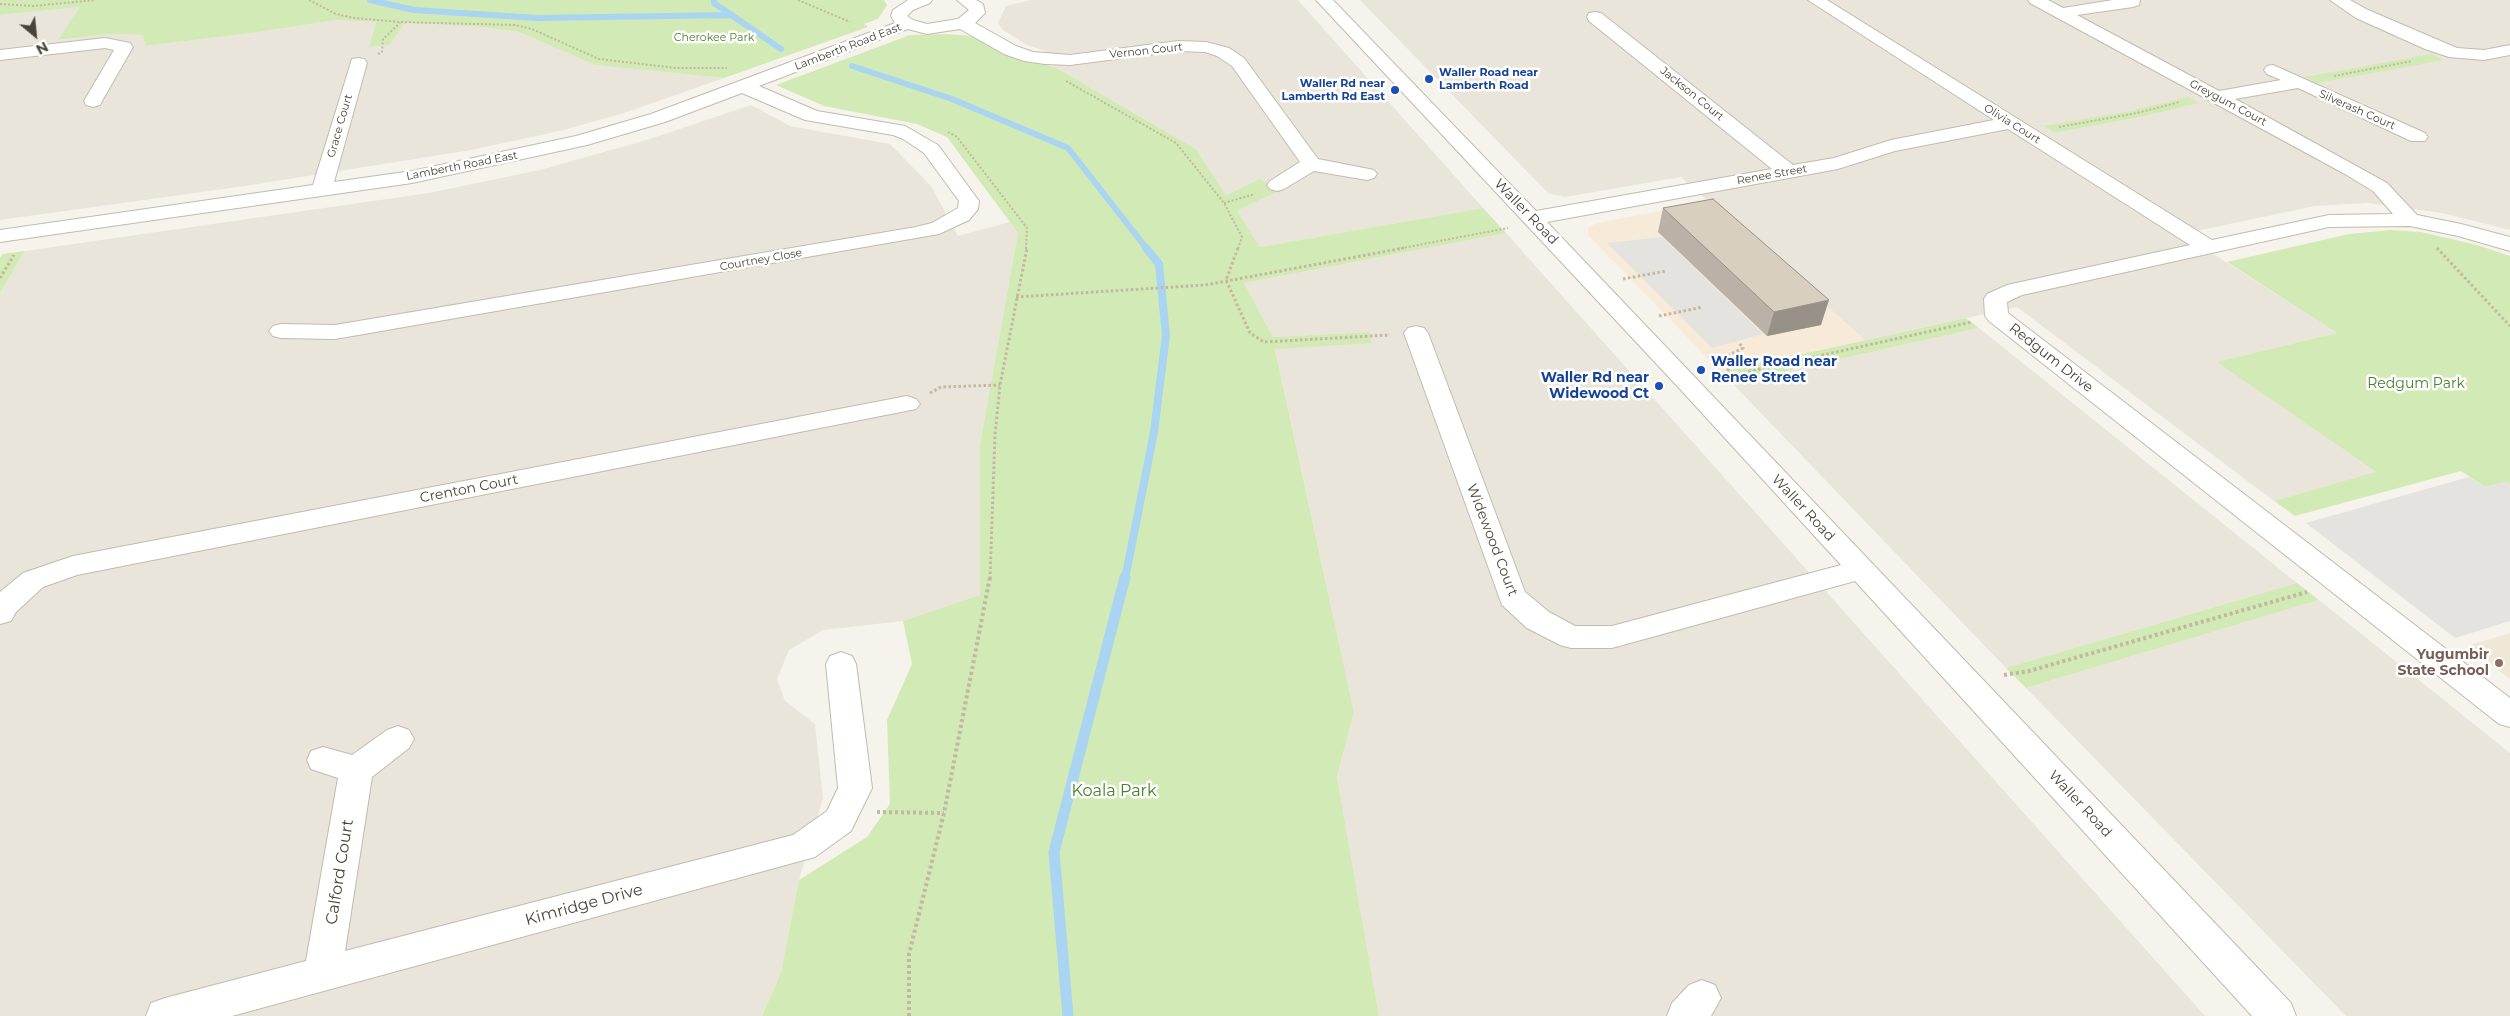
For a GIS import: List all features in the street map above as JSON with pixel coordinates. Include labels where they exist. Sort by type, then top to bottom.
[{"type":"street","name":"Olivia Court","points":[[1816,0],[2208,247]]},
{"type":"street","name":"Greygum Court","points":[[2036,0],[2380,187],[2410,220]]},
{"type":"street","points":[[2338,0],[2362,14],[2431,45],[2455,53],[2484,55],[2510,50]]},
{"type":"street","points":[[918,1],[901,10],[899,16],[901,20],[907,24],[940,28],[963,23],[977,13],[977,8],[973,1]]},
{"type":"street","name":"Waller Road","points":[[1326,1],[1520,223],[1860,570],[2277,1016]]},
{"type":"street","points":[[2060,13],[2138,3]]},
{"type":"street","name":"Jackson Court","points":[[1595,17],[1789,172]]},
{"type":"street","name":"Vernon Court","points":[[963,23],[1010,50],[1030,57],[1045,59],[1070,60],[1178,46],[1206,47],[1223,52],[1238,62],[1312,164]]},
{"type":"street","name":"Lamberth Road East","points":[[0,236],[412,177],[580,141],[658,118],[907,24]]},
{"type":"street","points":[[0,55],[105,43],[124,47],[93,101]]},
{"type":"street","name":"Grace Court","points":[[322,190],[358,63]]},
{"type":"street","name":"Silverash Court","points":[[2273,70],[2418,137]]},
{"type":"street","points":[[2217,97],[2297,82]]},
{"type":"street","name":"Courtney Close","points":[[281,331],[335,332],[916,233],[939,228],[962,216],[968,209],[969,201],[931,149],[910,135],[898,130],[812,116],[746,86]]},
{"type":"street","name":"Renee Street","points":[[1520,223],[1838,163],[1891,146],[2018,128]]},
{"type":"street","points":[[1277,185],[1312,164],[1367,174]]},
{"type":"street","name":"Redgum Drive","points":[[2510,244],[2461,230],[2410,220],[2329,221],[2015,290],[1996,299],[1998,316],[2510,715]]},
{"type":"street","name":"Widewood Court","points":[[1416,333],[1512,598],[1538,620],[1570,637],[1612,637],[1860,570]]},
{"type":"street","name":"Crenton Court","points":[[0,613],[4,605],[33,580],[73,566],[907,404]]},
{"type":"street","points":[[839,822],[855,788],[841,664]]},
{"type":"street","points":[[323,760],[356,770],[398,739]]},
{"type":"street","name":"Calford Court","points":[[323,974],[356,770]]},
{"type":"street","name":"Kimridge Drive","points":[[165,1016],[803,847],[839,822]]},
{"type":"path","points":[[0,4],[33,6],[95,0]]},
{"type":"path","points":[[309,0],[336,14],[354,18],[400,22],[515,25],[532,29],[599,59],[676,68],[732,68]]},
{"type":"path","points":[[358,63],[382,52],[382,39],[400,22]]},
{"type":"path","points":[[2297,82],[2455,53]]},
{"type":"path","points":[[1066,81],[1176,143],[1187,154],[1224,203],[1242,237],[1226,280],[1250,333],[1264,342],[1416,333]]},
{"type":"path","points":[[2018,128],[2137,113],[2204,96],[2217,97]]},
{"type":"path","points":[[909,1016],[909,954],[944,813],[990,572],[995,435],[1000,385],[1026,246],[1027,228],[957,137],[944,129]]},
{"type":"path","points":[[1224,203],[1261,193],[1277,185]]},
{"type":"path","points":[[2410,220],[2510,326]]},
{"type":"path","points":[[1016,296],[1205,285],[1520,223]]},
{"type":"path","points":[[1623,279],[1666,271]]},
{"type":"path","points":[[1659,316],[1703,307]]},
{"type":"path","points":[[1718,378],[1998,316]]},
{"type":"path","points":[[1729,376],[1727,360],[1729,355],[1743,348],[1739,343]]},
{"type":"path","points":[[907,404],[941,387],[1000,385]]},
{"type":"path","points":[[2004,675],[2030,671],[2340,583]]},
{"type":"path","points":[[839,822],[860,811],[944,813]]},
{"type":"shaded area","points":[[1031,0],[1298,0],[1483,208],[1260,247],[1237,211],[1281,189],[1259,179],[1226,195],[1196,149],[1055,67],[1045,51],[1027,45],[1003,30],[998,23],[1006,6]]},
{"type":"shaded area","points":[[1360,0],[2510,0],[2510,230],[2442,213],[2368,203],[2315,206],[2182,234],[2337,333],[2218,362],[2377,473],[2274,501],[2017,307],[1865,340],[1681,177],[1565,197],[1548,193]],"holes":[[[2198,103],[2141,117],[2054,133],[2044,127],[2130,111]]]},
{"type":"shaded area","points":[[81,7],[59,40],[110,34],[143,35],[145,46],[259,32],[336,20],[376,22],[369,47],[389,45],[404,23],[482,27],[519,32],[595,65],[724,78],[627,112],[564,130],[471,150],[245,186],[0,220],[0,15]]},
{"type":"shaded area","points":[[751,105],[790,126],[890,144],[931,186],[958,236],[1010,222],[1018,233],[980,444],[980,595],[903,621],[823,630],[789,650],[777,679],[785,701],[815,724],[823,798],[799,880],[781,972],[762,1016],[0,1016],[0,293],[25,251],[429,193],[540,170],[650,139]]},
{"type":"shaded area","points":[[1709,202],[1865,340],[1721,372],[1588,235],[1588,228],[1597,223]]},
{"type":"shaded area","points":[[1506,233],[2205,1016],[1379,1016],[1337,777],[1354,712],[1275,348],[1372,342],[1369,332],[1273,337],[1244,283]]},
{"type":"shaded area","points":[[1662,237],[1763,334],[1712,348],[1607,243]]},
{"type":"shaded area","points":[[1979,328],[2297,583],[2006,668],[1732,383]]},
{"type":"shaded area","points":[[2469,477],[2485,487],[2505,482],[2510,485],[2510,621],[2455,638],[2306,523]]},
{"type":"shaded area","points":[[2319,600],[2510,753],[2510,1016],[2346,1016],[2026,688]]},
{"type":"shaded area","name":"Yugumbir State School","points":[[2510,633],[2510,679],[2467,646]]},
{"type":"green space","name":"Cherokee Park","points":[[0,0],[884,0],[887,5],[878,19],[864,24],[868,27],[724,78],[595,65],[519,32],[482,27],[405,23],[389,45],[369,47],[376,22],[336,20],[259,32],[145,46],[143,35],[110,34],[58,40],[80,7],[0,15]]},
{"type":"green space","name":"Koala Park","points":[[946,34],[973,36],[1005,55],[1055,67],[1196,149],[1226,195],[1259,179],[1282,189],[1237,211],[1260,247],[1483,208],[1506,233],[1244,283],[1273,337],[1369,332],[1372,343],[1275,349],[1354,712],[1337,777],[1379,1016],[762,1016],[781,972],[799,880],[867,837],[890,804],[887,720],[912,664],[903,621],[980,595],[980,444],[1018,233],[947,137],[917,124],[824,106],[776,85],[910,35]]},
{"type":"green space","points":[[2431,54],[2444,60],[2317,83],[2305,77]]},
{"type":"green space","points":[[2188,97],[2199,103],[2141,117],[2054,133],[2043,126],[2130,111]]},
{"type":"green space","name":"Redgum Park","points":[[2391,230],[2421,232],[2477,245],[2510,256],[2510,485],[2505,482],[2485,487],[2461,471],[2295,516],[2274,501],[2376,472],[2217,362],[2337,333],[2227,262],[2349,234]]},
{"type":"green space","points":[[25,251],[0,293],[0,258],[3,254]]},
{"type":"green space","points":[[1966,318],[1979,328],[1732,383],[1721,372]]},
{"type":"green space","points":[[2297,583],[2319,600],[2026,688],[2006,668]]},
{"type":"building","points":[[1713,199],[1829,300],[1774,312],[1663,208]]},
{"type":"waterway","points":[[370,0],[414,10],[538,18],[731,15]]},
{"type":"waterway","points":[[714,0],[714,3],[781,49]]},
{"type":"waterway","points":[[852,66],[952,99],[1068,148],[1147,249]]},
{"type":"waterway","points":[[1125,579],[1154,432],[1166,335],[1159,264],[1146,248]]},
{"type":"waterway","points":[[1068,1016],[1054,852],[1125,577]]},
{"type":"place","name":"Waller Road near Lamberth Road","points":[[1429,79]]},
{"type":"place","name":"Waller Rd near Lamberth Rd East","points":[[1395,90]]},
{"type":"place","name":"Waller Road near Renee Street","points":[[1701,370]]},
{"type":"place","name":"Waller Rd near Widewood Ct","points":[[1659,386]]},
{"type":"place","name":"Yugumbir State School","points":[[2499,663]]}]
